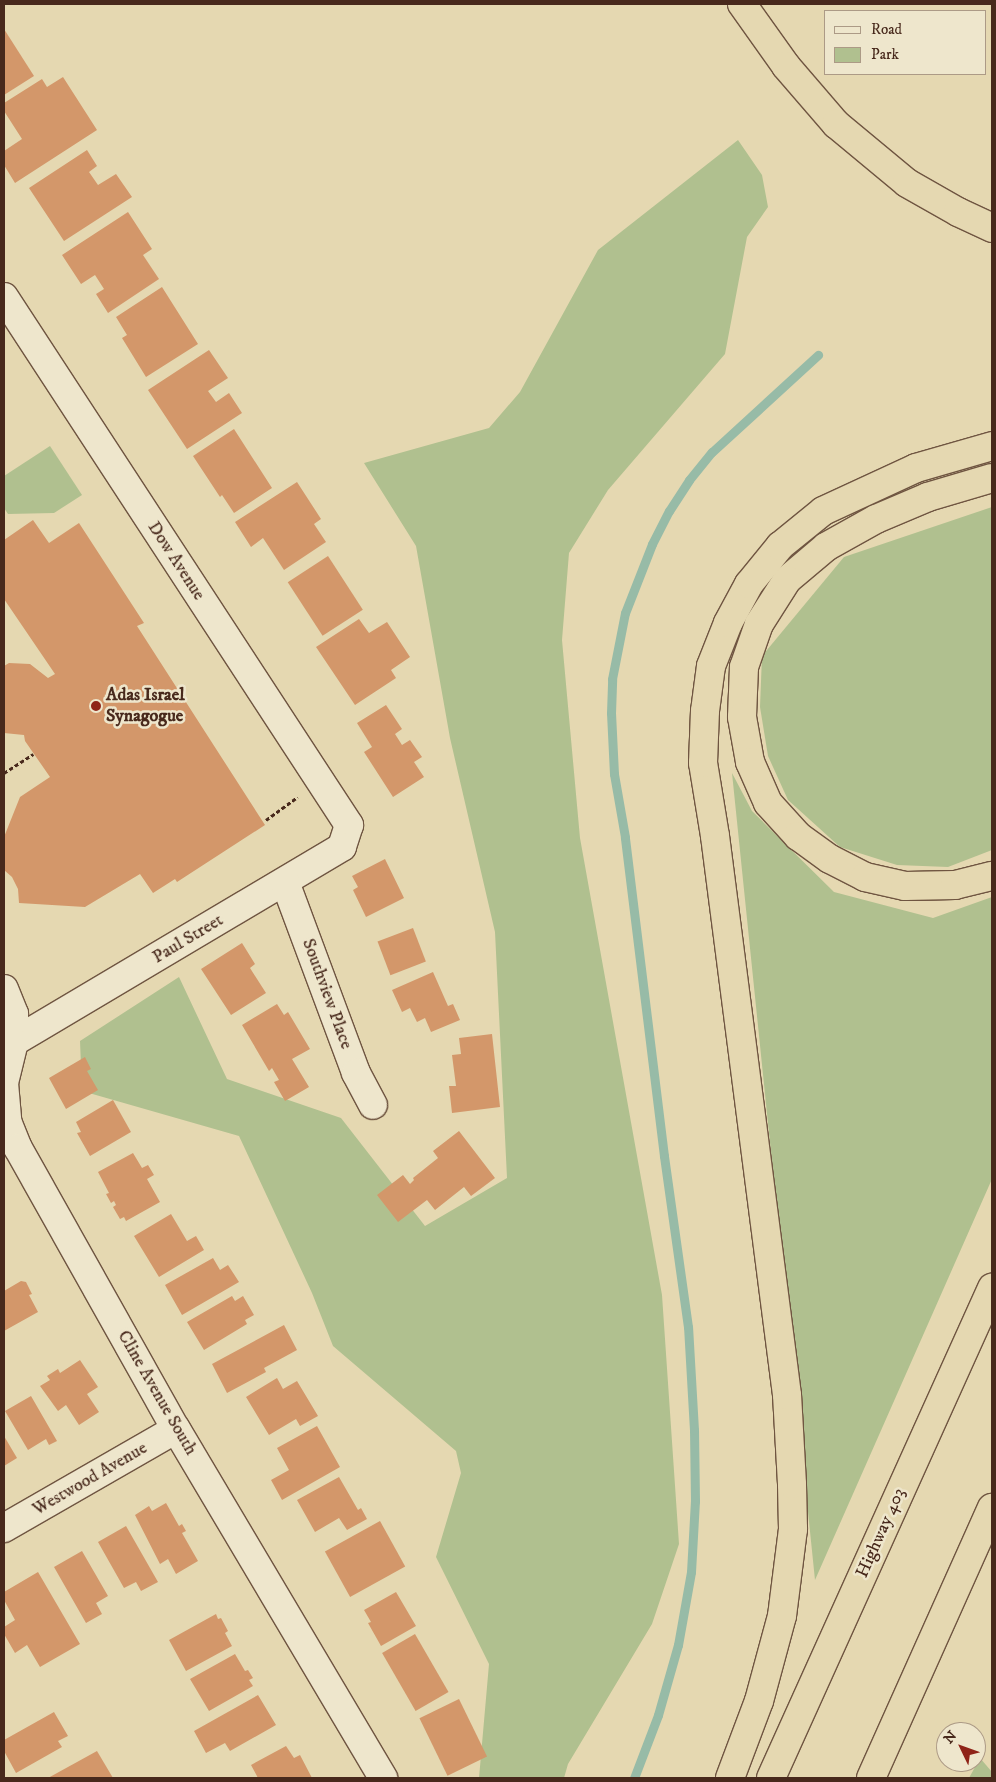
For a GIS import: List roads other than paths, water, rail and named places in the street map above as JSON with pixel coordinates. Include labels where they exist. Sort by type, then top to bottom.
[{"type":"highway","points":[[742,4],[786,66],[836,124],[907,183],[940,203],[992,228]]},
{"type":"highway","points":[[730,1778],[759,1700],[782,1616],[793,1529],[787,1395],[715,836],[703,763],[705,711],[711,666],[728,623],[749,584],[780,546],[823,511],[916,468],[992,446]]},
{"type":"highway","points":[[992,478],[928,497],[876,519],[826,547],[787,580],[759,624],[744,667],[742,717],[750,762],[768,803],[798,836],[830,859],[865,877],[904,886],[955,885],[992,876]]},
{"type":"highway","name":"Highway 403","points":[[771,1778],[992,1288]]},
{"type":"highway","points":[[871,1778],[992,1508]]},
{"type":"street","name":"Dow Avenue","points":[[4,298],[348,825]]},
{"type":"street","name":"Paul Street","points":[[14,1042],[342,847],[348,825]]},
{"type":"street","name":"Southview Place","points":[[285,882],[356,1073],[373,1105]]},
{"type":"street","name":"Cline Avenue South","points":[[4,989],[14,1014],[14,1042],[4,1083],[7,1121],[18,1148],[176,1429],[383,1778]]},
{"type":"street","name":"Westwood Avenue","points":[[4,1528],[176,1429]]},
{"type":"waterway","points":[[634,1778],[658,1715],[678,1645],[691,1572],[695,1501],[694,1430],[688,1327],[664,1156],[625,837],[614,774],[611,713],[612,679],[625,613],[652,544],[669,511],[689,480],[712,452],[818,355]]},
{"type":"place","name":"Adas Israel Synagogue","points":[[96,706]]}]
